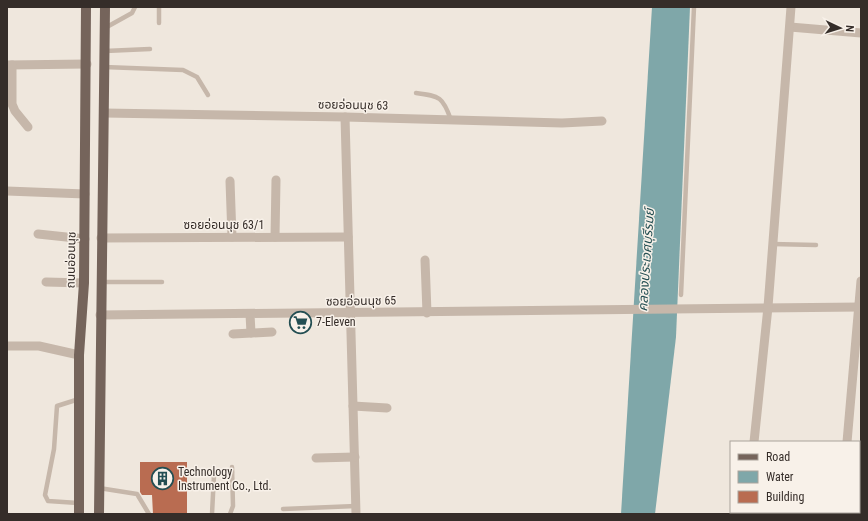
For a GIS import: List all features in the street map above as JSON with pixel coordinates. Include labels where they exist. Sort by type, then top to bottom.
[{"type":"main road","name":"ถนนอ่อนนุช","points":[[78,514],[79,355],[84,283],[85,239],[87,64],[86,7]]},
{"type":"main road","points":[[99,514],[100,282],[105,7]]},
{"type":"main road","points":[[82,315],[100,315]]},
{"type":"street","points":[[754,441],[768,307],[791,7]]},
{"type":"street","points":[[790,27],[861,33]]},
{"type":"street","points":[[28,127],[15,111],[12,104],[9,65],[87,64]]},
{"type":"street","name":"ซอยอ่อนนุช 63","points":[[104,113],[345,117],[562,123],[602,121]]},
{"type":"street","points":[[345,117],[356,510]]},
{"type":"street","points":[[275,237],[276,180]]},
{"type":"street","points":[[230,181],[232,237]]},
{"type":"street","points":[[7,191],[85,194]]},
{"type":"street","points":[[38,234],[85,239]]},
{"type":"street","name":"ซอยอ่อนนุช 63/1","points":[[101,238],[348,237]]},
{"type":"street","points":[[425,260],[427,312]]},
{"type":"street","points":[[847,441],[858,343],[861,281]]},
{"type":"street","points":[[46,282],[84,283]]},
{"type":"street","name":"ซอยอ่อนนุช 65","points":[[100,315],[350,314],[623,308],[859,306]]},
{"type":"street","points":[[250,314],[251,333]]},
{"type":"street","points":[[234,334],[272,332]]},
{"type":"street","points":[[7,346],[39,346],[79,355]]},
{"type":"street","points":[[353,406],[387,408]]},
{"type":"street","points":[[316,458],[355,458]]},
{"type":"lane","points":[[105,29],[132,13],[135,7]]},
{"type":"lane","points":[[159,7],[159,23]]},
{"type":"lane","points":[[681,295],[694,7]]},
{"type":"lane","points":[[105,51],[150,49]]},
{"type":"lane","points":[[104,67],[183,70],[197,77],[208,95]]},
{"type":"lane","points":[[416,93],[430,94],[439,98],[445,103],[451,120]]},
{"type":"lane","points":[[772,244],[816,245]]},
{"type":"lane","points":[[100,282],[162,282]]},
{"type":"lane","points":[[79,399],[57,406],[54,449],[45,495],[48,500],[54,502],[79,503]]},
{"type":"lane","points":[[212,514],[214,474],[232,469],[233,506],[230,514]]},
{"type":"lane","points":[[100,488],[137,494],[149,514]]},
{"type":"lane","points":[[283,509],[356,510]]},
{"type":"water","name":"คลองประเวศบุรีรมย์","points":[[652,7],[690,7],[676,337],[655,514],[621,514]]},
{"type":"building","name":"Technology Instrument Co., Ltd.","points":[[140,462],[187,462],[187,514],[153,514],[152,495],[142,495],[140,492]]},
{"type":"place","name":"7-Eleven","points":[[300,322]]},
{"type":"place","name":"Technology Instrument Co., Ltd.","points":[[163,479]]}]
